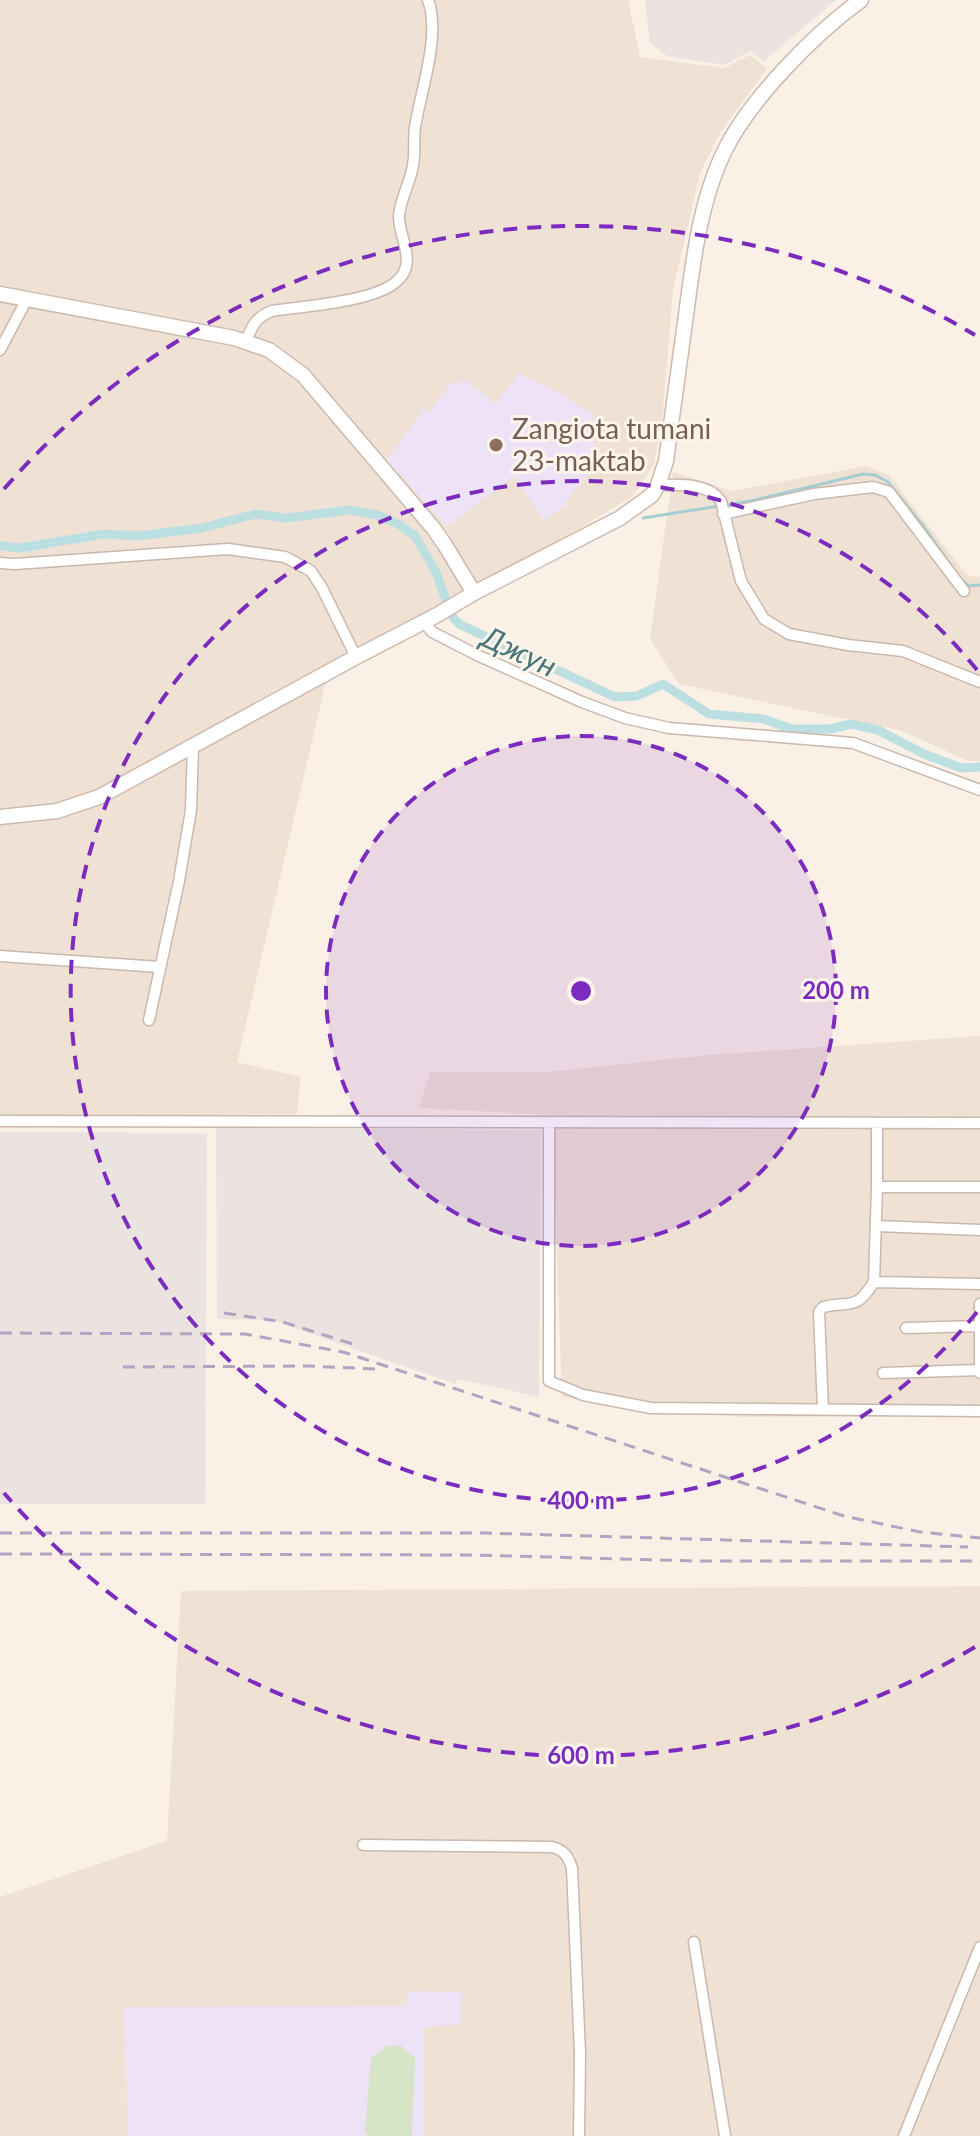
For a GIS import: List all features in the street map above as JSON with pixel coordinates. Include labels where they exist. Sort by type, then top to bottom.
[{"type":"main road","points":[[0,817],[57,811],[99,797],[474,593],[620,518],[652,495],[666,461],[692,275],[705,205],[715,172],[731,137],[756,102],[818,37],[861,0]]},
{"type":"main road","points":[[0,294],[246,341],[269,350],[290,364],[321,395],[434,529],[474,593]]},
{"type":"street","points":[[246,341],[254,322],[263,314],[339,302],[380,291],[397,282],[403,274],[407,255],[399,217],[414,166],[415,130],[433,31],[428,0]]},
{"type":"street","points":[[0,350],[27,299]]},
{"type":"street","points":[[658,485],[690,485],[716,495],[741,581],[764,619],[789,634],[903,651],[980,682]]},
{"type":"street","points":[[722,508],[873,487],[889,492],[964,591]]},
{"type":"street","points":[[0,563],[228,549],[285,557],[311,571],[356,657]]},
{"type":"street","points":[[431,619],[432,632],[479,656],[625,718],[669,728],[853,743],[980,790]]},
{"type":"street","points":[[149,1020],[191,810],[193,745]]},
{"type":"street","points":[[0,956],[160,967]]},
{"type":"street","points":[[0,1121],[980,1123]]},
{"type":"street","points":[[549,1123],[549,1381],[583,1395],[651,1408],[980,1411]]},
{"type":"street","points":[[823,1410],[819,1312],[823,1307],[859,1301],[874,1282],[877,1124]]},
{"type":"street","points":[[877,1187],[980,1187]]},
{"type":"street","points":[[876,1226],[980,1230]]},
{"type":"street","points":[[874,1282],[980,1284]]},
{"type":"street","points":[[883,1373],[980,1371],[980,1304]]},
{"type":"street","points":[[906,1328],[979,1326]]},
{"type":"street","points":[[363,1845],[552,1847],[568,1856],[572,1868],[579,2037],[579,2136]]},
{"type":"street","points":[[694,1942],[725,2136]]},
{"type":"street","points":[[904,2136],[980,1947]]},
{"type":"shaded area","points":[[0,0],[628,0],[640,57],[724,68],[750,55],[767,69],[721,131],[700,173],[673,290],[662,423],[654,464],[633,496],[454,605],[328,673],[237,1062],[301,1077],[297,1114],[0,1117]]},
{"type":"shaded area","points":[[645,0],[836,0],[764,61],[750,51],[724,65],[667,56],[650,43]]},
{"type":"shaded area","name":"Zangiota tumani 23-maktab","points":[[519,373],[558,392],[594,415],[597,425],[590,430],[600,460],[565,503],[567,506],[543,520],[514,476],[447,527],[387,460],[424,409],[429,412],[453,380],[458,384],[463,378],[496,404]]},
{"type":"shaded area","points":[[866,466],[889,475],[965,573],[980,576],[980,761],[968,761],[902,731],[679,684],[650,639],[673,472],[732,491]]},
{"type":"shaded area","points":[[980,1036],[980,1416],[739,1417],[562,1397],[552,1115],[419,1108],[430,1072],[548,1072],[709,1055]]},
{"type":"shaded area","points":[[216,1128],[541,1130],[539,1397],[458,1379],[455,1384],[271,1320],[217,1319]]},
{"type":"shaded area","points":[[0,1132],[207,1133],[205,1504],[0,1504]]},
{"type":"shaded area","points":[[980,1586],[980,2136],[0,2136],[0,1897],[167,1841],[181,1591]]},
{"type":"shaded area","points":[[408,1991],[462,1992],[461,2024],[423,2028],[424,2136],[128,2136],[124,2007],[406,2006]]},
{"type":"green space","points":[[387,2046],[401,2046],[415,2057],[412,2136],[368,2136],[365,2131],[371,2058]]},
{"type":"waterway","points":[[643,518],[751,501],[863,474],[875,475],[888,482],[960,578],[969,586],[980,585]]},
{"type":"waterway","name":"Джун","points":[[0,546],[20,548],[104,534],[138,536],[202,528],[255,514],[286,518],[349,510],[378,515],[415,536],[437,574],[454,619],[461,625],[615,697],[637,696],[663,684],[709,714],[764,719],[791,729],[830,729],[851,724],[878,730],[924,754],[961,768],[980,767]]},
{"type":"railway","points":[[224,1313],[283,1322],[359,1346]]},
{"type":"railway","points":[[0,1333],[245,1334],[343,1352],[844,1516],[920,1532],[980,1538]]},
{"type":"railway","points":[[123,1367],[308,1366],[375,1369]]},
{"type":"railway","points":[[0,1533],[484,1533],[968,1547]]},
{"type":"railway","points":[[0,1554],[980,1561]]},
{"type":"place","name":"Zangiota tumani 23-maktab","points":[[496,445]]}]
